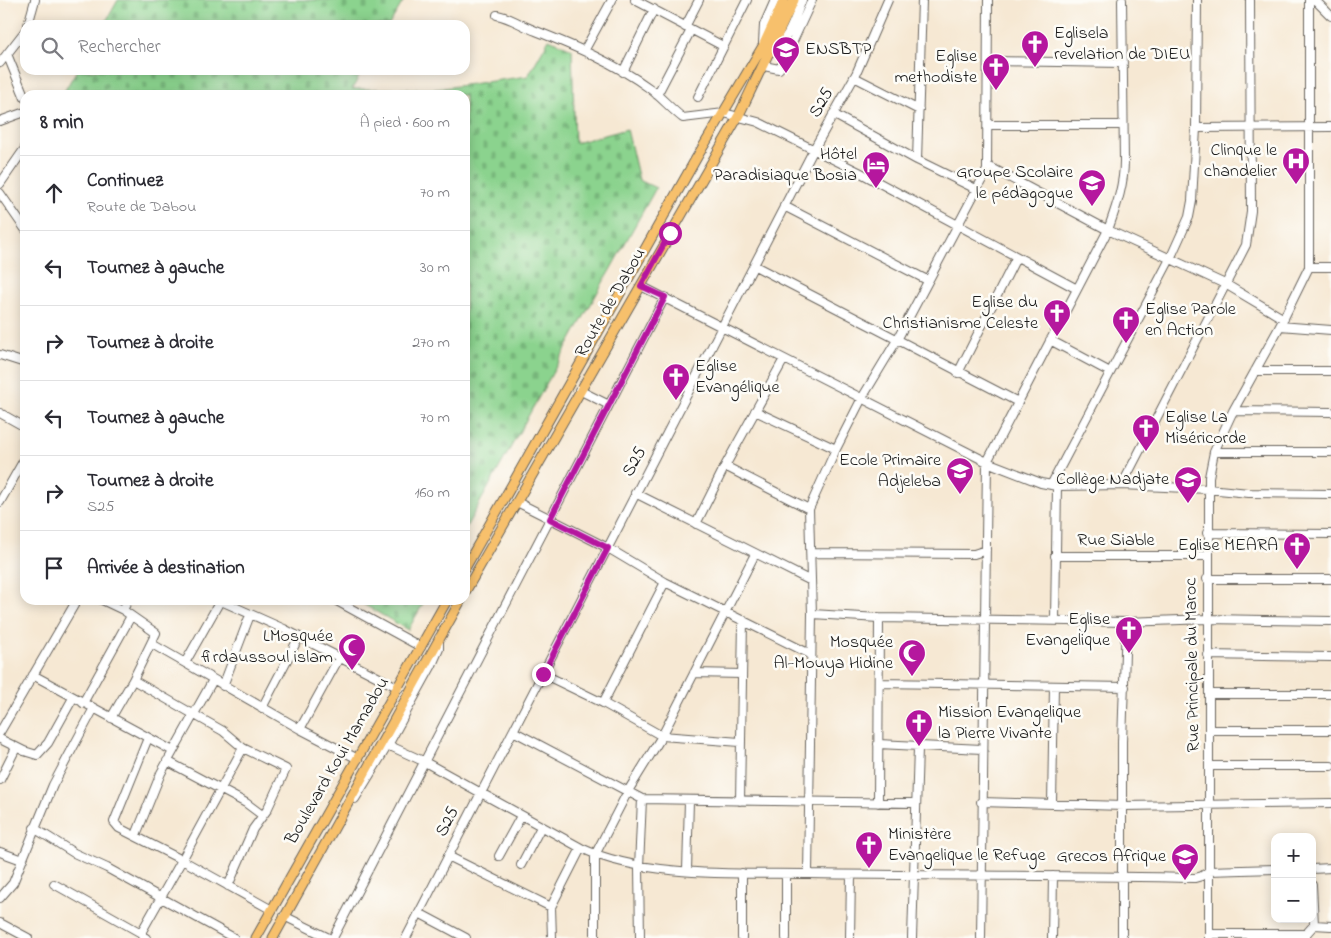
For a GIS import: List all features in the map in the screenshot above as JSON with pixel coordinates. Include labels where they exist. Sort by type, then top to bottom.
[{"type":"main road","points":[[470,559],[763,46],[784,0]]},
{"type":"main road","name":"Route de Dabou","points":[[470,583],[579,390],[739,115],[771,52],[794,0]]},
{"type":"main road","name":"Boulevard Koui Mamadou","points":[[256,938],[399,688],[444,605]]},
{"type":"main road","points":[[273,938],[342,810],[457,605]]},
{"type":"street","points":[[29,20],[35,0]]},
{"type":"street","points":[[584,51],[612,0]]},
{"type":"street","points":[[635,0],[651,5],[688,29],[723,46]]},
{"type":"street","points":[[657,95],[688,29],[699,0]]},
{"type":"street","points":[[698,97],[747,0]]},
{"type":"street","points":[[763,46],[764,25],[775,0]]},
{"type":"street","points":[[764,66],[779,69],[793,34],[802,0]]},
{"type":"street","points":[[771,52],[793,34],[812,0]]},
{"type":"street","name":"S25","points":[[406,938],[479,794],[724,327],[784,206],[854,77],[888,0]]},
{"type":"street","points":[[917,160],[922,0]]},
{"type":"street","points":[[808,874],[812,614],[810,509],[836,449],[862,398],[897,340],[988,166],[988,0]]},
{"type":"street","points":[[981,938],[987,462],[1108,230],[1124,179],[1122,0]]},
{"type":"street","points":[[1055,620],[1054,486],[1189,218],[1192,201],[1196,128],[1197,0]]},
{"type":"street","points":[[1122,485],[1227,285],[1249,235],[1251,211],[1250,0]]},
{"type":"street","points":[[1309,0],[1309,266],[1331,266]]},
{"type":"street","points":[[1315,0],[1331,16]]},
{"type":"street","points":[[623,72],[651,5]]},
{"type":"street","points":[[497,15],[510,18],[530,29],[584,51],[623,72],[657,95],[683,118],[724,113],[739,115],[758,122],[814,149],[1077,289]]},
{"type":"street","points":[[20,37],[3,57],[21,90]]},
{"type":"street","points":[[988,61],[1123,62]]},
{"type":"street","points":[[854,77],[919,110]]},
{"type":"street","points":[[0,122],[20,114]]},
{"type":"street","points":[[833,114],[917,160],[976,189]]},
{"type":"street","points":[[988,125],[1123,125]]},
{"type":"street","points":[[1196,128],[1331,127]]},
{"type":"street","points":[[0,184],[20,155]]},
{"type":"street","points":[[988,166],[1108,230],[1227,285],[1282,322],[1331,330]]},
{"type":"street","points":[[0,192],[20,222]]},
{"type":"street","points":[[784,206],[927,280]]},
{"type":"street","points":[[958,373],[1016,258]]},
{"type":"street","points":[[755,266],[958,373],[1018,402]]},
{"type":"street","name":"Rue Principale du Maroc","points":[[1209,936],[1208,489],[1214,452],[1233,411],[1282,322],[1309,266]]},
{"type":"street","points":[[641,286],[987,462],[1054,486],[1122,485],[1249,493],[1331,494]]},
{"type":"street","points":[[333,938],[665,297]]},
{"type":"street","points":[[1050,340],[1110,372]]},
{"type":"street","points":[[0,355],[20,362]]},
{"type":"street","points":[[696,524],[725,466],[784,359]]},
{"type":"street","points":[[1255,371],[1331,371]]},
{"type":"street","points":[[579,390],[609,405]]},
{"type":"street","points":[[755,411],[836,449]]},
{"type":"street","points":[[1233,411],[1331,412]]},
{"type":"street","points":[[0,412],[20,424]]},
{"type":"street","points":[[1214,452],[1331,452]]},
{"type":"street","points":[[725,466],[810,509]]},
{"type":"street","points":[[0,502],[20,467]]},
{"type":"street","points":[[636,493],[755,554],[811,580]]},
{"type":"street","points":[[517,502],[608,548],[665,582],[810,654]]},
{"type":"street","points":[[1207,533],[1331,534]]},
{"type":"street","points":[[811,553],[974,554],[986,550]]},
{"type":"street","points":[[595,938],[595,855],[628,791],[662,736],[755,554]]},
{"type":"street","name":"Rue Siable","points":[[1055,556],[1207,556]]},
{"type":"street","points":[[1207,579],[1331,579]]},
{"type":"street","points":[[603,703],[665,582]]},
{"type":"street","points":[[0,732],[74,605]]},
{"type":"street","points":[[111,718],[156,637],[155,630],[112,605]]},
{"type":"street","points":[[123,610],[126,605]]},
{"type":"street","points":[[185,663],[217,605]]},
{"type":"street","points":[[230,605],[299,637],[399,688]]},
{"type":"street","points":[[344,605],[421,646]]},
{"type":"street","points":[[812,614],[879,618],[1126,622],[1208,619],[1331,621]]},
{"type":"street","points":[[223,686],[250,615]]},
{"type":"street","points":[[83,703],[131,616]]},
{"type":"street","points":[[878,803],[879,618]]},
{"type":"street","points":[[740,801],[743,620]]},
{"type":"street","points":[[1122,938],[1123,731],[1126,687],[1126,622]]},
{"type":"street","points":[[262,708],[299,637]]},
{"type":"street","points":[[342,810],[355,798],[388,745],[439,649],[439,637]]},
{"type":"street","points":[[152,644],[262,708],[358,760]]},
{"type":"street","points":[[1208,656],[1331,657]]},
{"type":"street","points":[[300,729],[339,658]]},
{"type":"street","points":[[694,673],[742,674]]},
{"type":"street","points":[[543,674],[603,703],[662,736],[740,742]]},
{"type":"street","points":[[33,675],[174,751]]},
{"type":"street","points":[[133,680],[223,731],[243,748],[286,769],[267,810],[253,830],[228,886]]},
{"type":"street","points":[[136,835],[167,761],[213,680]]},
{"type":"street","points":[[880,683],[1126,687]]},
{"type":"street","points":[[1052,804],[1054,686]]},
{"type":"street","points":[[1209,694],[1331,694]]},
{"type":"street","points":[[0,739],[32,754],[40,753],[48,743],[73,698]]},
{"type":"street","points":[[0,898],[13,883],[53,785],[94,708]]},
{"type":"street","points":[[1209,730],[1331,730]]},
{"type":"street","points":[[513,731],[642,799],[915,803]]},
{"type":"street","points":[[148,738],[114,822],[119,828],[136,835],[272,910]]},
{"type":"street","points":[[878,744],[918,748],[982,748]]},
{"type":"street","points":[[388,745],[595,855],[639,867],[786,874],[1199,878],[1209,871],[1271,869]]},
{"type":"street","points":[[0,780],[16,748]]},
{"type":"street","points":[[54,884],[143,936],[160,898],[243,748]]},
{"type":"street","points":[[912,938],[918,748]]},
{"type":"street","points":[[167,761],[220,791],[246,803],[262,815]]},
{"type":"street","points":[[1209,766],[1331,766]]},
{"type":"street","points":[[640,938],[639,867],[642,799]]},
{"type":"street","points":[[687,870],[689,801]]},
{"type":"street","points":[[982,802],[1124,806],[1331,803]]},
{"type":"street","points":[[499,856],[521,816]]},
{"type":"street","points":[[521,865],[541,827]]},
{"type":"street","points":[[34,828],[74,853],[107,868],[234,938]]},
{"type":"street","points":[[552,938],[551,907],[581,848]]},
{"type":"street","points":[[0,852],[22,860]]},
{"type":"street","points":[[448,856],[551,907]]},
{"type":"street","points":[[1316,868],[1331,868]]},
{"type":"street","points":[[742,873],[742,938]]},
{"type":"street","points":[[786,874],[786,938]]},
{"type":"street","points":[[850,938],[851,875]]},
{"type":"street","points":[[1052,938],[1053,876]]},
{"type":"street","points":[[419,913],[466,938]]},
{"type":"street","points":[[284,916],[329,938]]},
{"type":"street","points":[[0,923],[28,938]]},
{"type":"street","points":[[1209,936],[1306,936],[1314,925],[1331,926]]},
{"type":"green space","points":[[118,0],[404,0],[392,20],[107,20]]},
{"type":"green space","points":[[549,39],[572,49],[575,143],[627,129],[639,180],[656,188],[470,520],[470,90],[65,90],[74,75],[360,75],[352,89],[436,89],[528,76]]},
{"type":"green space","points":[[365,605],[422,605],[408,630]]},
{"type":"place","name":"Eglisela revelation de DIEU","points":[[1035,68]]},
{"type":"place","name":"ENSBTP","points":[[786,74]]},
{"type":"place","name":"Eglise methodiste","points":[[996,91]]},
{"type":"place","name":"Clinque le chandelier","points":[[1296,185]]},
{"type":"place","name":"Hôtel Paradisiaque Bosia","points":[[876,189]]},
{"type":"place","name":"Groupe Scolaire le pédagogue","points":[[1092,207]]},
{"type":"place","name":"Eglise du Christianisme Celeste","points":[[1057,337]]},
{"type":"place","name":"Eglise Parole en Action","points":[[1126,344]]},
{"type":"place","name":"Eglise Evangélique","points":[[676,401]]},
{"type":"place","name":"Eglise La Miséricorde","points":[[1146,452]]},
{"type":"place","name":"Ecole Primaire Adjeleba","points":[[960,495]]},
{"type":"place","name":"Collège Nadjate","points":[[1188,504]]},
{"type":"place","name":"Eglise MEARA","points":[[1297,570]]},
{"type":"place","name":"Eglise Evangelique","points":[[1129,654]]},
{"type":"place","name":"LMosquée firdaussoul islam","points":[[352,671]]},
{"type":"place","name":"Mosquée Al-Mouya Hidine","points":[[912,677]]},
{"type":"place","name":"Mission Evangelique la Pierre Vivante","points":[[919,747]]},
{"type":"place","name":"Ministère Evangelique le Refuge","points":[[869,869]]},
{"type":"place","name":"Grecos Afrique","points":[[1185,881]]},
{"type":"route","points":[[543,674],[608,548],[550,519],[609,405],[626,377],[665,297],[641,286],[670,233]]}]
